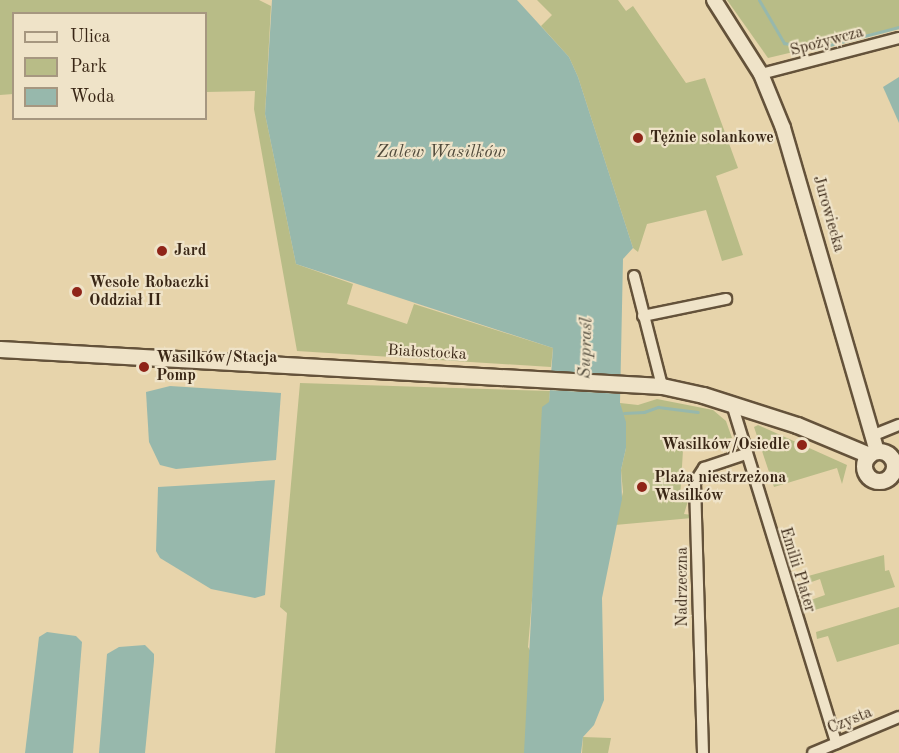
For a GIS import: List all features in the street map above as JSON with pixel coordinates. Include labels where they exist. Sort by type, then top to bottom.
[{"type":"main road","name":"Białostocka","points":[[0,349],[662,387],[732,404],[797,425],[842,446],[847,454],[870,457]]},
{"type":"main road","points":[[888,454],[896,470],[881,482],[870,479],[870,457],[888,454]]},
{"type":"street","name":"Jurowiecka","points":[[714,0],[761,74],[805,193],[874,435],[870,457]]},
{"type":"street","name":"Spożywcza","points":[[761,74],[899,38]]},
{"type":"street","points":[[634,276],[662,387]]},
{"type":"street","points":[[643,316],[726,299]]},
{"type":"street","name":"Emilii Plater","points":[[732,404],[836,743]]},
{"type":"street","points":[[874,435],[899,425]]},
{"type":"street","name":"Nadrzeczna","points":[[703,753],[695,482],[704,468],[746,454]]},
{"type":"street","name":"Czysta","points":[[813,753],[899,717]]},
{"type":"green space","points":[[0,0],[259,0],[271,6],[265,114],[296,264],[353,284],[347,304],[407,324],[414,304],[553,348],[551,367],[297,351],[254,109],[255,91],[207,92],[207,12],[12,12],[12,94],[0,95]]},
{"type":"green space","points":[[537,0],[618,0],[626,11],[633,6],[686,83],[705,78],[738,168],[716,176],[743,255],[722,261],[706,210],[647,224],[638,252],[633,248],[578,77],[569,57],[541,26],[552,15]]},
{"type":"green space","points":[[727,0],[899,0],[899,27],[768,58]]},
{"type":"green space","points":[[300,383],[550,391],[528,647],[537,662],[536,753],[275,753],[287,613],[280,607]]},
{"type":"green space","points":[[657,399],[713,410],[726,421],[732,438],[709,441],[709,445],[677,447],[683,450],[680,499],[688,501],[684,514],[692,515],[692,518],[615,525],[623,492],[621,470],[626,448],[620,403],[638,405]]},
{"type":"green space","points":[[758,425],[847,465],[842,484],[837,468],[774,487],[754,427]]},
{"type":"green space","points":[[884,555],[885,571],[889,570],[895,587],[811,611],[808,601],[825,595],[820,579],[803,585],[801,578]]},
{"type":"green space","points":[[899,607],[899,644],[837,662],[828,636],[817,639],[816,632]]},
{"type":"green space","points":[[583,737],[611,738],[608,753],[582,753]]},
{"type":"water","name":"Zalew Wasilków","points":[[272,0],[517,0],[569,57],[578,77],[633,248],[623,259],[620,403],[626,422],[626,448],[621,470],[622,499],[602,598],[604,700],[594,725],[583,737],[581,753],[524,753],[542,407],[549,402],[553,348],[296,264],[265,114]]},
{"type":"water","points":[[899,77],[899,123],[883,87]]},
{"type":"water","points":[[170,386],[281,393],[276,460],[176,469],[160,465],[149,442],[146,392]]},
{"type":"water","points":[[275,480],[265,595],[255,598],[211,589],[160,558],[156,551],[158,487]]},
{"type":"water","points":[[47,632],[76,636],[82,642],[73,753],[25,753],[39,637]]},
{"type":"water","points":[[145,645],[154,654],[154,661],[145,753],[99,753],[107,654],[119,647]]},
{"type":"pier","points":[[548,372],[625,376],[624,394],[547,390]]},
{"type":"waterway","points":[[759,0],[784,43],[814,49],[899,27]]},
{"type":"waterway","points":[[624,413],[644,412],[658,407],[698,412]]},
{"type":"place","name":"Tężnie solankowe","points":[[638,138]]},
{"type":"place","name":"Jard","points":[[162,251]]},
{"type":"place","name":"Wesołe Robaczki Oddział II","points":[[77,292]]},
{"type":"place","name":"Wasilków/Stacja Pomp","points":[[144,367]]},
{"type":"place","name":"Wasilków/Osiedle","points":[[802,445]]},
{"type":"place","name":"Plaża niestrzeżona Wasilków","points":[[642,487]]},
{"type":"water label","name":"Supraśl","points":[[586,348]]}]
